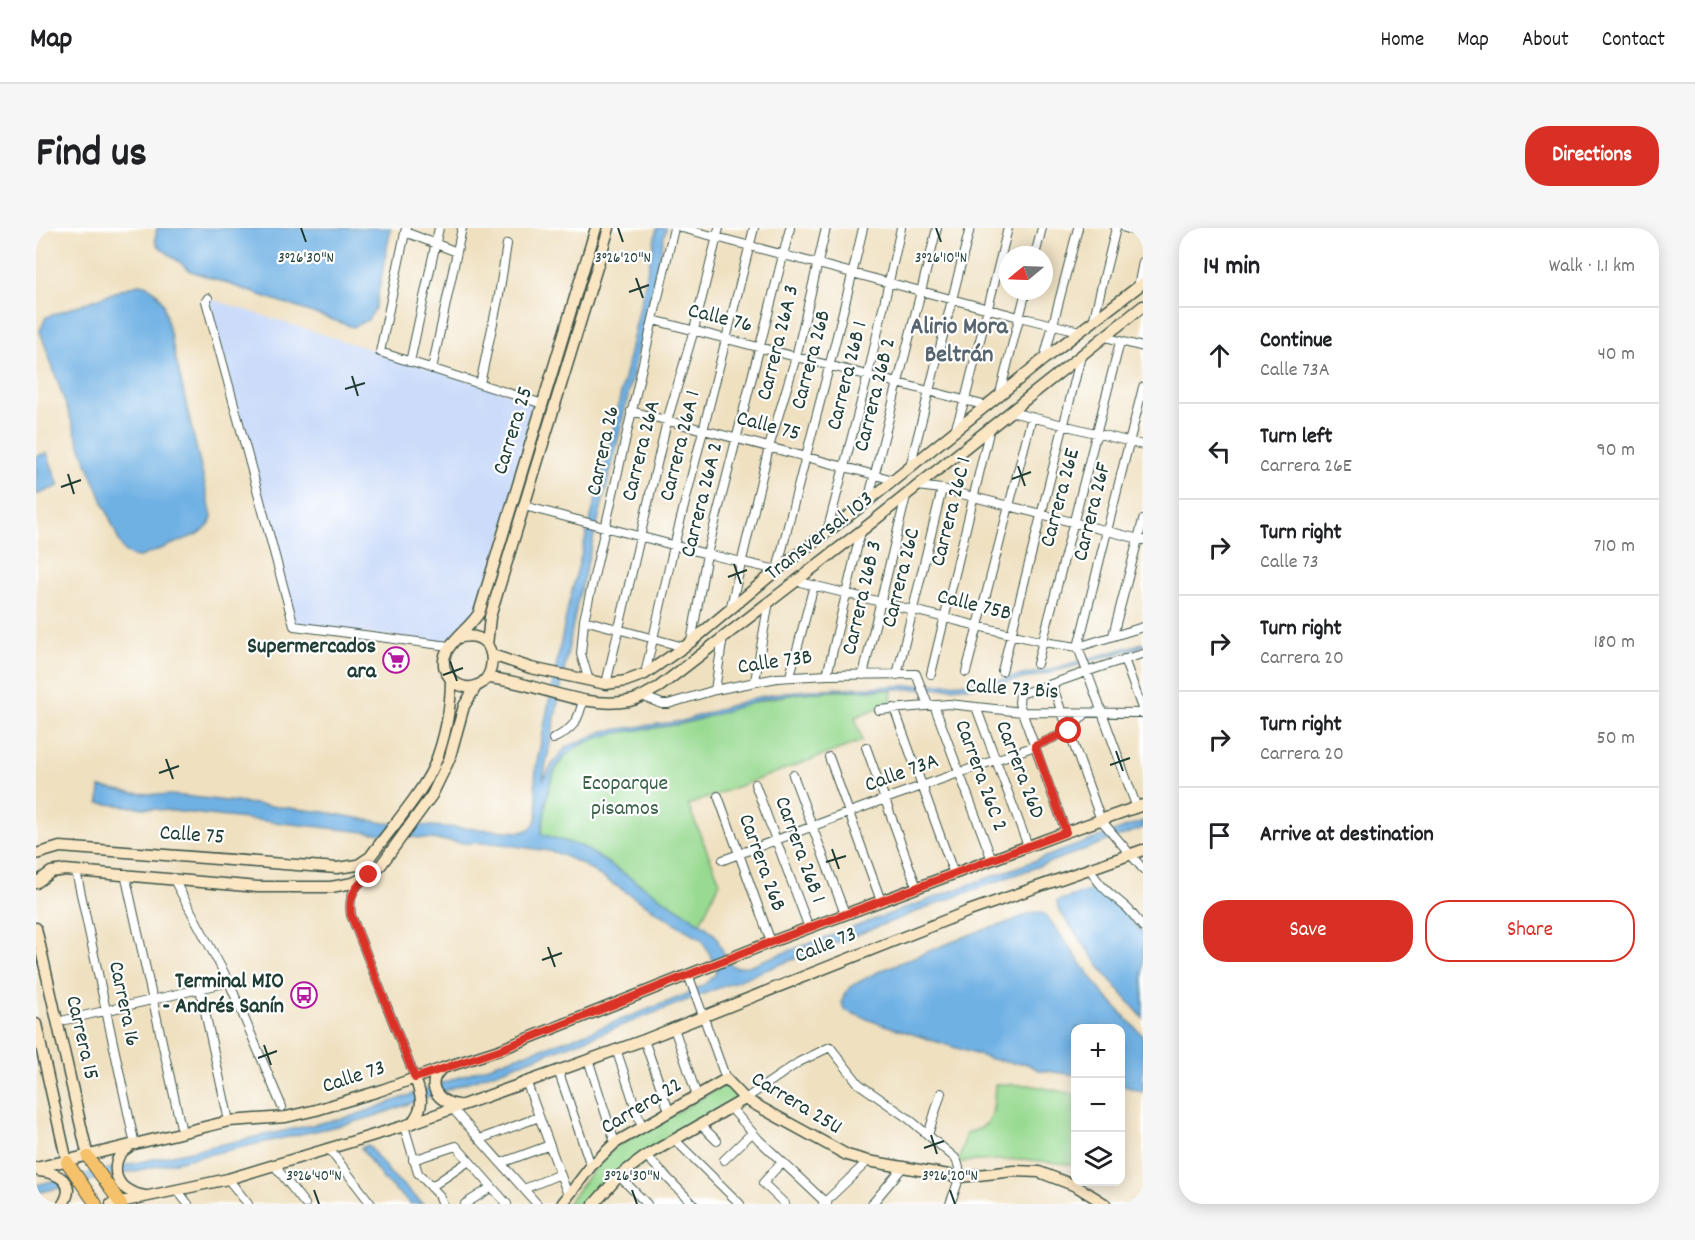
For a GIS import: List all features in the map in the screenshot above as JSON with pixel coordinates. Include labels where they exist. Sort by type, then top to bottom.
[{"type":"main road","name":"Carrera 25","points":[[449,646],[479,613],[596,228]]},
{"type":"main road","name":"Carrera 25","points":[[486,645],[490,616],[609,228]]},
{"type":"main road","name":"Transversal 103","points":[[492,655],[531,668],[606,684],[626,681],[645,674],[687,644],[731,606],[868,501],[1140,285]]},
{"type":"main road","name":"Transversal 103","points":[[487,678],[528,684],[583,699],[612,702],[630,701],[659,687],[861,531],[1143,306]]},
{"type":"main road","points":[[1093,322],[1094,330],[1105,337]]},
{"type":"main road","points":[[1080,331],[1089,335],[1092,341],[1091,348]]},
{"type":"main road","points":[[701,632],[699,637],[701,643],[705,646],[711,645]]},
{"type":"main road","points":[[369,875],[381,865],[432,795],[449,760],[464,706],[477,685],[487,678],[492,667],[492,655],[486,645],[473,637],[458,638]]},
{"type":"main road","points":[[449,646],[445,653],[444,665],[451,679],[463,686],[477,685]]},
{"type":"main road","name":"Calle 75","points":[[36,854],[60,847],[345,868],[358,865],[370,857],[434,767],[450,706],[451,679]]},
{"type":"main road","name":"Calle 73","points":[[39,1169],[89,1159],[110,1151],[229,1121],[286,1117],[417,1083],[440,1072],[690,978],[707,967],[771,942],[1066,832],[1104,823],[1140,807]]},
{"type":"main road","name":"Calle 73","points":[[117,1202],[228,1179],[330,1149],[644,1040],[703,1013],[969,911],[1090,868],[1127,850],[1143,850]]},
{"type":"main road","name":"Calle 75","points":[[37,883],[51,872],[76,871],[258,886],[332,887],[353,883],[369,875]]},
{"type":"main road","name":"Carrera 15","points":[[36,928],[89,1159]]},
{"type":"main road","name":"Carrera 15","points":[[36,1024],[39,1050],[68,1164]]},
{"type":"main road","points":[[440,1072],[434,1082],[437,1096],[441,1101],[453,1106]]},
{"type":"main road","name":"Carrera 22","points":[[565,1199],[591,1166],[615,1143],[726,1079]]},
{"type":"main road","name":"Carrera 25U","points":[[726,1079],[745,1099],[832,1149],[868,1161],[960,1177],[1014,1170],[1039,1172],[1076,1186],[1105,1204]]},
{"type":"main road","points":[[411,1121],[422,1104],[417,1083]]},
{"type":"main road","name":"Carrera 22","points":[[598,1202],[619,1176],[646,1156],[745,1099]]},
{"type":"main road","points":[[84,1138],[94,1148],[110,1151]]},
{"type":"main road","points":[[39,1169],[56,1156],[62,1140]]},
{"type":"main road","points":[[130,1147],[117,1159],[117,1175],[123,1186],[147,1196]]},
{"type":"main road","points":[[89,1159],[117,1202]]},
{"type":"main road","points":[[68,1164],[95,1203]]},
{"type":"main road","points":[[39,1169],[56,1174],[65,1181],[68,1194],[63,1204]]},
{"type":"street","points":[[410,362],[439,228]]},
{"type":"street","points":[[432,369],[462,228]]},
{"type":"street","name":"Carrera 26","points":[[589,681],[580,654],[584,620],[674,228]]},
{"type":"street","points":[[682,228],[1052,326],[1080,331]]},
{"type":"street","name":"Carrera 26A","points":[[606,684],[667,421],[694,330],[719,228]]},
{"type":"street","name":"Carrera 26A 1","points":[[645,674],[674,546],[754,228]]},
{"type":"street","name":"Carrera 26A 2","points":[[687,644],[707,554],[790,228]]},
{"type":"street","name":"Carrera 26A 3","points":[[731,606],[769,447],[796,357],[826,228]]},
{"type":"street","name":"Carrera 26B","points":[[777,570],[863,228]]},
{"type":"street","name":"Carrera 26B 1","points":[[826,532],[868,375],[901,228]]},
{"type":"street","name":"Carrera 26B 2","points":[[868,501],[937,228]]},
{"type":"street","points":[[910,467],[970,228]]},
{"type":"street","points":[[955,432],[1008,228]]},
{"type":"street","points":[[1037,246],[1042,228]]},
{"type":"street","points":[[1044,359],[1078,228]]},
{"type":"street","points":[[1093,322],[1116,228]]},
{"type":"street","points":[[1125,228],[1143,233]]},
{"type":"street","points":[[457,252],[406,230],[380,352],[543,404]]},
{"type":"street","points":[[480,384],[499,295],[507,244]]},
{"type":"street","points":[[1140,285],[1143,262]]},
{"type":"street","points":[[208,298],[206,301],[294,626],[449,646]]},
{"type":"street","points":[[998,398],[1024,300]]},
{"type":"street","name":"Calle 76","points":[[653,320],[987,406]]},
{"type":"street","points":[[1105,337],[1143,347]]},
{"type":"street","name":"Carrera 26E","points":[[1037,664],[1120,342]]},
{"type":"street","points":[[1002,671],[1081,356]]},
{"type":"street","name":"Carrera 26F","points":[[1079,650],[1143,387]]},
{"type":"street","name":"Calle 75","points":[[631,411],[894,480]]},
{"type":"street","points":[[1011,412],[1143,445]]},
{"type":"street","points":[[966,672],[1032,417]]},
{"type":"street","name":"Carrera 26C 1","points":[[931,674],[990,428]]},
{"type":"street","points":[[917,486],[942,489],[1141,539]]},
{"type":"street","name":"Carrera 26C","points":[[897,675],[942,489]]},
{"type":"street","name":"Carrera 26B 3","points":[[863,675],[906,495]]},
{"type":"street","points":[[524,506],[674,546],[777,570]]},
{"type":"street","points":[[1113,635],[1141,539],[1143,520]]},
{"type":"street","points":[[827,675],[861,531]]},
{"type":"street","name":"Calle 75B","points":[[796,581],[1079,650],[1113,635],[1143,626]]},
{"type":"street","points":[[790,676],[814,585]]},
{"type":"street","points":[[755,681],[769,601]]},
{"type":"street","points":[[584,620],[687,644]]},
{"type":"street","points":[[715,690],[723,636]]},
{"type":"street","points":[[1079,650],[1140,807]]},
{"type":"street","points":[[1066,832],[1019,703],[1020,694],[1052,685],[1087,669],[1143,654]]},
{"type":"street","points":[[1124,659],[1143,712]]},
{"type":"street","name":"Calle 73B","points":[[642,696],[668,704],[715,690],[790,676],[916,674]]},
{"type":"street","name":"Carrera 26C 2","points":[[916,674],[959,772],[992,860]]},
{"type":"street","points":[[1052,685],[1060,712],[1104,823],[1143,869]]},
{"type":"street","points":[[553,739],[570,728],[579,718],[583,699]]},
{"type":"street","name":"Calle 73 Bis","points":[[879,710],[949,704],[1022,712],[1143,712]]},
{"type":"street","name":"Carrera 26D","points":[[976,707],[1028,846]]},
{"type":"street","points":[[894,708],[954,874]]},
{"type":"street","name":"Calle 73A","points":[[723,860],[922,785],[1035,746],[1069,731],[1086,713]]},
{"type":"street","points":[[866,747],[917,888]]},
{"type":"street","points":[[829,757],[881,901]]},
{"type":"street","points":[[793,775],[845,914]]},
{"type":"street","name":"Carrera 26B 1","points":[[755,784],[809,928]]},
{"type":"street","name":"Carrera 26B","points":[[717,796],[771,942]]},
{"type":"street","points":[[1090,868],[1094,878],[1104,890],[1129,910],[1143,927]]},
{"type":"street","name":"Carrera 16","points":[[76,871],[106,1011],[130,1147]]},
{"type":"street","points":[[125,874],[182,1132]]},
{"type":"street","points":[[369,875],[356,886],[351,895],[351,915],[417,1083]]},
{"type":"street","points":[[173,878],[229,982],[282,1107]]},
{"type":"street","name":"Carrera 25U","points":[[690,978],[726,1079]]},
{"type":"street","points":[[57,1022],[229,982]]},
{"type":"street","points":[[200,989],[229,1121]]},
{"type":"street","points":[[674,1028],[697,1096]]},
{"type":"street","points":[[644,1040],[669,1112]]},
{"type":"street","points":[[745,1099],[799,1062],[830,1047],[859,1084],[950,1152],[959,1164],[960,1177],[950,1204]]},
{"type":"street","points":[[616,1049],[642,1126]]},
{"type":"street","points":[[588,1059],[615,1143]]},
{"type":"street","points":[[558,1070],[591,1166]]},
{"type":"street","points":[[526,1081],[560,1174],[565,1199]]},
{"type":"street","points":[[928,1134],[941,1093]]},
{"type":"street","points":[[453,1106],[537,1204]]},
{"type":"street","name":"Carrera 25U","points":[[731,1107],[752,1133],[825,1203]]},
{"type":"street","points":[[480,1139],[539,1117]]},
{"type":"street","points":[[411,1121],[413,1160],[418,1173],[439,1195],[443,1204]]},
{"type":"street","points":[[701,1125],[717,1141]]},
{"type":"street","points":[[724,1160],[752,1133]]},
{"type":"street","points":[[675,1140],[740,1204]]},
{"type":"street","points":[[501,1163],[550,1145]]},
{"type":"street","points":[[413,1160],[456,1146],[507,1204]]},
{"type":"street","points":[[330,1149],[371,1204]]},
{"type":"street","points":[[646,1156],[693,1204]]},
{"type":"street","points":[[431,1187],[469,1161]]},
{"type":"street","points":[[825,1203],[868,1161]]},
{"type":"street","points":[[782,1162],[763,1183],[784,1204]]},
{"type":"street","points":[[274,1166],[305,1204]]},
{"type":"street","points":[[872,1204],[903,1167]]},
{"type":"street","points":[[524,1189],[560,1174]]},
{"type":"street","points":[[619,1176],[647,1204]]},
{"type":"street","points":[[228,1179],[248,1204]]},
{"type":"street","points":[[465,1204],[492,1187]]},
{"type":"street","points":[[177,1190],[188,1204]]},
{"type":"shaded area","points":[[208,298],[543,404],[479,613],[451,643],[294,626]]},
{"type":"green space","name":"Ecoparque pisamos","points":[[892,690],[891,703],[855,717],[862,741],[688,805],[720,882],[700,923],[583,847],[541,834],[548,791],[555,772],[568,754],[591,739],[621,732],[681,724],[742,705],[792,694]]},
{"type":"green space","points":[[726,1084],[738,1099],[595,1196],[589,1204],[567,1204],[594,1169],[617,1146]]},
{"type":"green space","points":[[995,1084],[1029,1085],[1071,1093],[1071,1165],[1023,1159],[959,1162],[966,1133],[988,1122],[994,1102]]},
{"type":"water","points":[[157,228],[391,228],[375,309],[368,320],[353,327],[191,271],[157,245],[155,239]]},
{"type":"water","points":[[657,228],[666,228],[615,453],[577,604],[543,780],[555,760],[567,747],[604,731],[682,721],[754,698],[785,692],[989,682],[1052,669],[1143,643],[1143,646],[1008,682],[937,689],[832,691],[780,696],[680,724],[596,738],[571,751],[556,768],[548,789],[541,834],[583,847],[705,926],[716,936],[728,963],[735,967],[748,966],[1143,821],[1143,828],[960,895],[584,1040],[378,1115],[36,1193],[36,1185],[52,1181],[353,1116],[576,1037],[685,995],[705,984],[715,975],[717,969],[702,940],[580,863],[555,852],[495,843],[466,843],[99,803],[100,787],[133,793],[184,796],[324,812],[385,823],[522,832],[534,824],[538,812],[536,767],[569,602],[608,452]]},
{"type":"water","points":[[138,284],[153,289],[163,303],[212,516],[207,527],[198,534],[135,557],[122,548],[82,451],[40,331],[46,317]]},
{"type":"water","points":[[47,453],[59,486],[36,495],[36,456]]},
{"type":"water","points":[[1095,889],[1119,908],[1143,933],[1143,1018],[1106,975],[1058,909],[1057,901]]},
{"type":"water","points":[[1039,912],[1046,915],[1102,992],[1143,1036],[1143,1092],[1125,1086],[1125,1024],[1071,1024],[1071,1074],[1039,1070],[1025,1063],[991,1059],[844,1010],[842,1002],[845,993],[853,985],[880,971],[979,931]]},
{"type":"water","points":[[368,1145],[390,1173],[423,1204],[411,1204],[383,1179],[361,1148]]},
{"type":"place","name":"Supermercados ara","points":[[396,660]]},
{"type":"place","name":"Terminal MIO - Andrés Sanín","points":[[304,995]]},
{"type":"district","name":"Alirio Mora Beltrán","points":[[959,342]]},
{"type":"route","points":[[369,875],[356,886],[351,895],[351,915],[415,1078],[499,1050],[771,942],[1066,832],[1035,746],[1069,731]]}]
